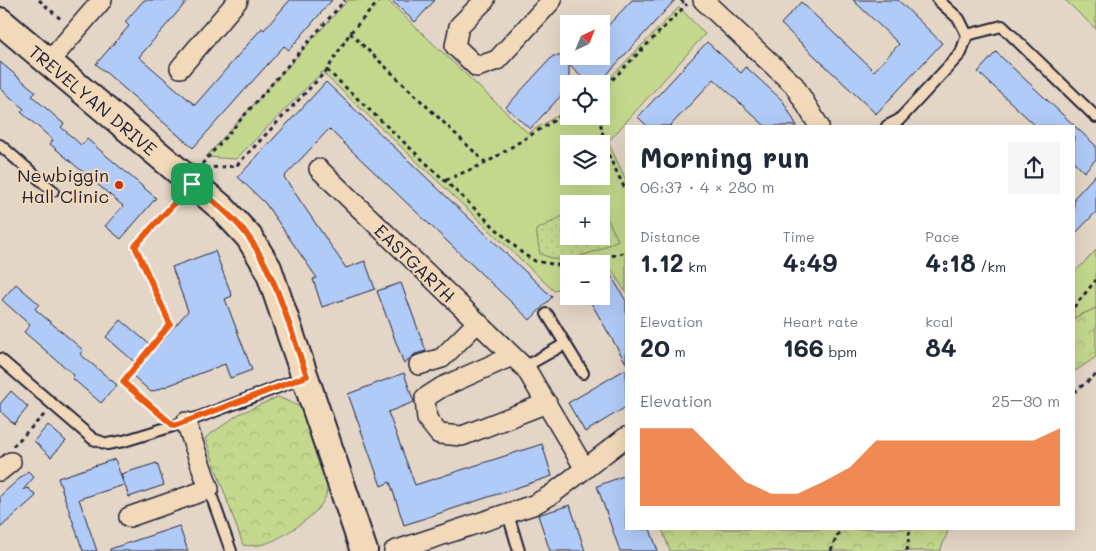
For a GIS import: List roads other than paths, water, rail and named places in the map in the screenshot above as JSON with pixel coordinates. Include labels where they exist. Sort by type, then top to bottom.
[{"type":"street","points":[[48,63],[102,0]]},
{"type":"street","points":[[180,68],[238,0]]},
{"type":"street","points":[[485,0],[459,26],[455,46],[478,67],[498,60],[552,0]]},
{"type":"street","points":[[695,2],[794,85],[818,125]]},
{"type":"street","name":"TREVELYAN DRIVE","points":[[0,21],[48,63],[200,172],[222,208],[249,237],[268,268],[307,376],[364,551]]},
{"type":"street","name":"EASTGARTH","points":[[319,169],[518,362],[547,404],[585,469]]},
{"type":"street","points":[[418,366],[442,358],[477,323]]},
{"type":"street","points":[[518,362],[442,387],[425,398],[427,419],[439,434],[462,436],[547,404]]},
{"type":"street","points":[[129,517],[209,489],[180,424]]},
{"type":"street","points":[[394,551],[533,505],[585,469],[625,438]]},
{"type":"lane","points":[[903,123],[961,53],[967,35],[959,19],[938,0]]},
{"type":"lane","points":[[967,35],[1002,26],[1096,117]]},
{"type":"lane","points":[[0,145],[53,191]]},
{"type":"lane","points":[[547,314],[583,373]]},
{"type":"lane","points":[[518,362],[565,344]]},
{"type":"lane","points":[[0,359],[93,439],[107,444],[180,424],[307,376]]},
{"type":"lane","points":[[209,489],[231,551]]},
{"type":"lane","points":[[508,514],[519,551]]},
{"type":"place","name":"Newbiggin Hall Clinic","points":[[119,185]]}]
